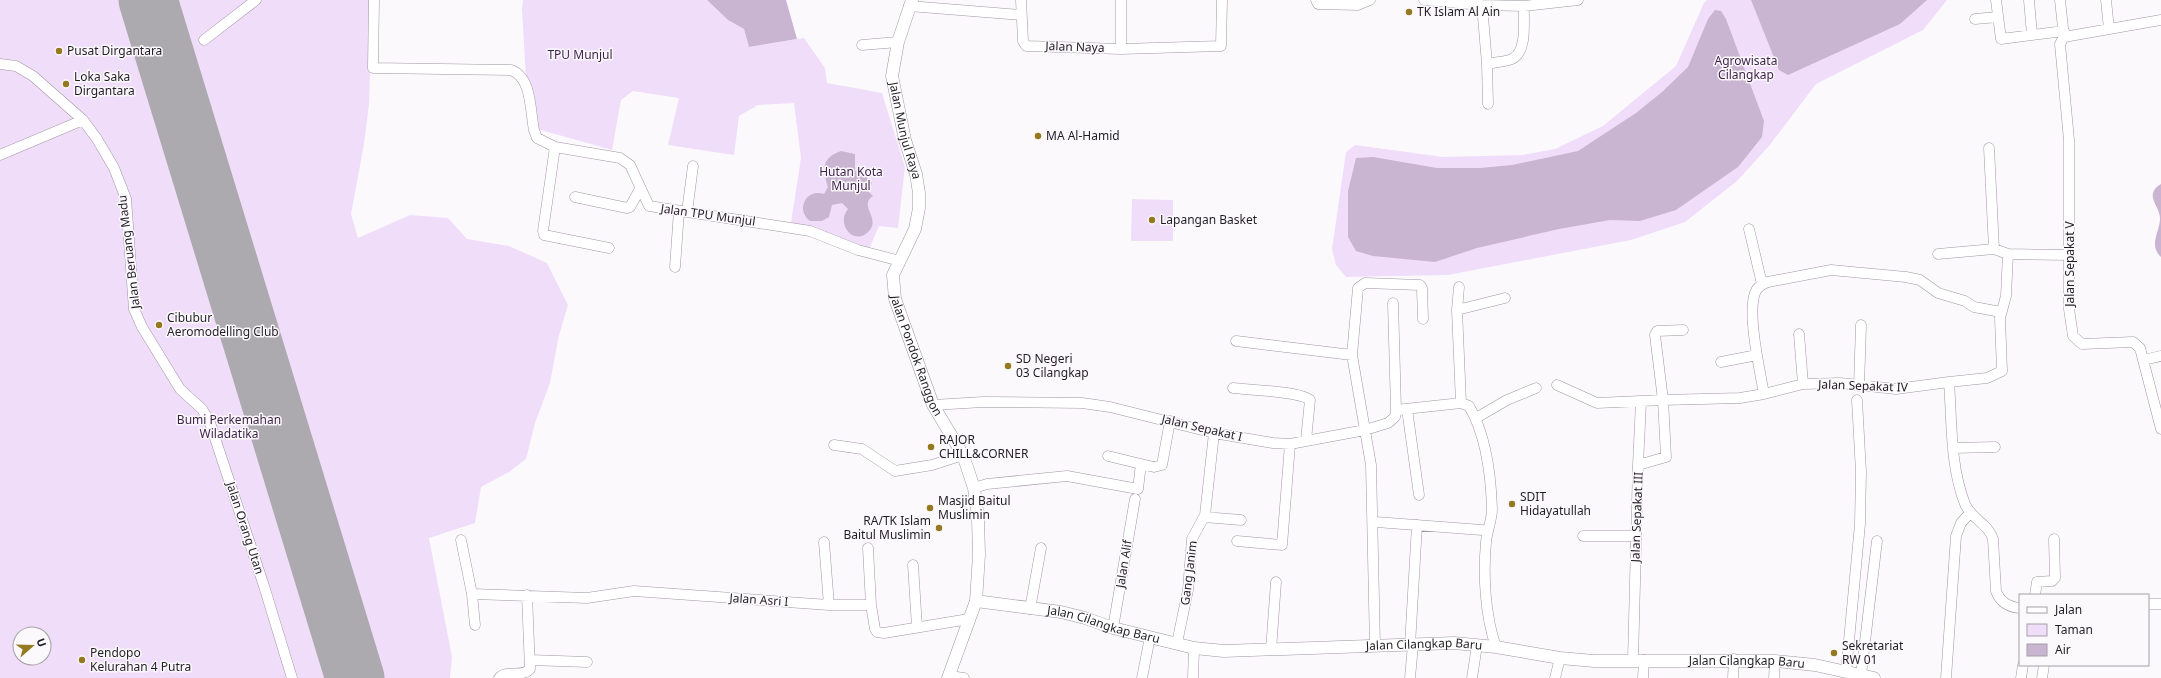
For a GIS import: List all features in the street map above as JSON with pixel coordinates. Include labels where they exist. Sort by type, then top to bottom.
[{"type":"street","points":[[204,40],[256,0]]},
{"type":"street","name":"Jalan TPU Munjul","points":[[374,0],[374,68],[511,70],[517,72],[525,81],[534,130],[537,138],[555,146],[620,158],[626,161],[630,165],[649,206],[810,231],[858,250],[900,261]]},
{"type":"street","name":"Jalan Naya","points":[[1021,0],[1022,41],[1026,46],[1121,49],[1221,46],[1222,0]]},
{"type":"street","points":[[1121,0],[1121,49]]},
{"type":"street","points":[[1313,1],[1318,4],[1358,5],[1370,0]]},
{"type":"street","points":[[1424,0],[1482,5],[1524,6],[1578,0]]},
{"type":"street","points":[[1996,0],[2001,39],[2109,29],[2161,20]]},
{"type":"street","points":[[2029,0],[2032,35]]},
{"type":"street","name":"Jalan Sepakat V","points":[[2060,0],[2064,34],[2060,44],[2070,140],[2069,309],[2073,336],[2082,344],[2133,342],[2140,348],[2158,400],[2161,429]]},
{"type":"street","points":[[2106,0],[2109,29]]},
{"type":"street","points":[[911,3],[1021,15]]},
{"type":"street","name":"Jalan Munjul Raya","points":[[900,261],[915,229],[920,193],[892,76],[898,42],[911,3]]},
{"type":"street","points":[[1482,5],[1488,64],[1488,104]]},
{"type":"street","points":[[1488,64],[1511,59],[1519,54],[1522,44],[1524,6]]},
{"type":"street","points":[[1975,19],[1998,17]]},
{"type":"street","points":[[862,45],[898,42]]},
{"type":"street","name":"Jalan Beruang Madu","points":[[0,64],[16,66],[33,76],[82,120],[97,139],[114,168],[126,199],[134,309],[180,389]]},
{"type":"street","points":[[0,155],[82,120]]},
{"type":"street","points":[[555,146],[543,231],[544,235],[609,248]]},
{"type":"street","points":[[1989,148],[1994,249]]},
{"type":"street","points":[[675,267],[683,211],[693,166]]},
{"type":"street","points":[[575,197],[627,208],[630,207],[640,189]]},
{"type":"street","points":[[1749,229],[1762,284]]},
{"type":"street","points":[[1938,254],[1994,249],[2008,254],[2069,255]]},
{"type":"street","points":[[1557,385],[1597,403],[1740,398],[1764,394],[1757,355],[1753,313],[1754,294],[1762,284],[1831,270],[1906,277],[1920,280],[1938,293],[1965,301],[1974,307],[2001,312],[2006,296],[2008,254]]},
{"type":"street","name":"Jalan Pondok Ranggon","points":[[900,261],[893,275],[895,299],[933,404],[963,455],[974,488],[979,525],[976,601],[949,677]]},
{"type":"street","points":[[1375,646],[1372,471],[1352,354],[1358,288],[1361,284],[1365,283],[1420,285],[1422,288],[1423,319]]},
{"type":"street","points":[[1459,287],[1458,310],[1461,403]]},
{"type":"street","points":[[1458,310],[1505,298]]},
{"type":"street","points":[[1393,303],[1396,410],[1461,403],[1470,406],[1476,418],[1488,474],[1492,510],[1485,560],[1490,625],[1496,647]]},
{"type":"street","name":"Jalan Sepakat IV","points":[[1764,394],[1803,384],[1840,383],[1896,389],[1987,378],[2002,371],[2001,312]]},
{"type":"street","points":[[1859,386],[1860,325]]},
{"type":"street","points":[[1664,400],[1655,335],[1658,331],[1683,330]]},
{"type":"street","points":[[1799,334],[1803,384]]},
{"type":"street","points":[[1236,342],[1352,354]]},
{"type":"street","points":[[1721,362],[1757,355]]},
{"type":"street","points":[[2143,360],[2161,356]]},
{"type":"street","points":[[1948,382],[1953,448],[1959,481],[1970,513],[1977,521],[1987,526],[1993,539],[1996,591],[1998,597],[2011,607],[2019,608]]},
{"type":"street","points":[[1233,388],[1293,394],[1310,400],[1306,440]]},
{"type":"street","points":[[1476,418],[1507,400],[1536,388]]},
{"type":"street","name":"Jalan Orang Utan","points":[[180,389],[202,409],[218,441],[292,678]]},
{"type":"street","name":"Jalan Sepakat III","points":[[1645,678],[1641,660],[1636,536],[1638,465],[1666,457],[1664,400]]},
{"type":"street","points":[[1846,672],[1860,524],[1861,472],[1856,400]]},
{"type":"street","name":"Jalan Sepakat I","points":[[933,404],[983,402],[1082,403],[1110,407],[1170,421],[1214,434],[1273,443],[1290,444],[1365,430],[1388,423],[1394,417],[1396,410]]},
{"type":"street","points":[[1638,465],[1641,402]]},
{"type":"street","points":[[1407,409],[1419,495]]},
{"type":"street","points":[[1108,456],[1154,467],[1162,465],[1170,421]]},
{"type":"street","name":"Gang Janim","points":[[1177,643],[1188,590],[1192,539],[1204,517],[1214,434]]},
{"type":"street","points":[[1237,541],[1282,545],[1290,444]]},
{"type":"street","points":[[834,445],[862,449],[895,470],[932,465],[963,455]]},
{"type":"street","points":[[1953,448],[1995,448]]},
{"type":"street","points":[[974,488],[987,484],[1067,476],[1138,489],[1141,464]]},
{"type":"street","name":"Jalan Alif","points":[[1113,628],[1135,499]]},
{"type":"street","points":[[1946,678],[1956,536],[1961,522],[1970,513]]},
{"type":"street","points":[[1204,517],[1241,520]]},
{"type":"street","points":[[1376,522],[1482,530]]},
{"type":"street","points":[[1410,678],[1417,525]]},
{"type":"street","points":[[1583,536],[1636,536]]},
{"type":"street","points":[[2035,594],[2036,582],[2052,581],[2055,578],[2054,538]]},
{"type":"street","points":[[461,540],[472,594],[475,625]]},
{"type":"street","points":[[1861,675],[1877,541]]},
{"type":"street","points":[[824,542],[830,605]]},
{"type":"street","points":[[868,548],[871,605],[877,632],[884,633],[969,619]]},
{"type":"street","points":[[1030,609],[1041,548]]},
{"type":"street","points":[[913,565],[917,627]]},
{"type":"street","points":[[1271,650],[1276,582]]},
{"type":"street","name":"Jalan Asri I","points":[[472,594],[587,598],[634,591],[830,605],[871,605]]},
{"type":"street","points":[[499,678],[504,674],[528,671],[530,660],[526,595]]},
{"type":"street","name":"Jalan Cilangkap Baru","points":[[976,601],[1085,618],[1113,628],[1194,648],[1224,651],[1412,645],[1478,645],[1560,658],[1594,661],[1775,661],[1815,665],[1874,678]]},
{"type":"street","points":[[2149,604],[2161,604]]},
{"type":"street","points":[[1142,678],[1150,637]]},
{"type":"street","points":[[1472,678],[1478,645]]},
{"type":"street","points":[[1192,678],[1194,648]]},
{"type":"street","points":[[1555,678],[1560,658]]},
{"type":"street","points":[[530,660],[587,662]]},
{"type":"street","points":[[1733,678],[1734,660]]},
{"type":"street","points":[[1774,678],[1775,661]]},
{"type":"street","points":[[2021,678],[2023,666]]},
{"type":"street","points":[[2042,678],[2044,666]]},
{"type":"street","points":[[949,677],[964,678]]},
{"type":"green space","name":"Bumi Perkemahan Wiladatika","points":[[0,0],[372,0],[368,40],[370,75],[369,104],[364,144],[351,214],[358,238],[410,215],[448,218],[467,239],[509,246],[547,263],[568,305],[559,335],[550,383],[535,423],[526,459],[509,472],[481,487],[475,523],[429,538],[452,657],[450,678],[0,678]]},
{"type":"green space","points":[[523,0],[707,0],[728,20],[744,29],[749,47],[804,38],[825,68],[827,83],[882,93],[905,167],[898,228],[879,226],[869,249],[813,228],[790,229],[801,158],[794,103],[758,105],[739,116],[734,155],[668,145],[679,98],[633,91],[621,100],[612,150],[537,129],[526,79],[522,9]]},
{"type":"green space","name":"Agrowisata Cilangkap","points":[[1707,0],[1947,0],[1923,30],[1816,84],[1769,146],[1737,181],[1685,222],[1631,240],[1448,275],[1346,277],[1336,265],[1332,249],[1346,152],[1355,145],[1443,157],[1523,155],[1555,149],[1603,126],[1676,66],[1704,3]]},
{"type":"green space","name":"Lapangan Basket","points":[[1132,199],[1173,200],[1173,241],[1131,241]]},
{"type":"water","points":[[707,0],[786,0],[797,39],[749,47],[744,29],[728,20]]},
{"type":"water","points":[[1751,0],[1927,0],[1900,24],[1788,75],[1779,70]]},
{"type":"water","points":[[1715,10],[1721,11],[1726,19],[1764,121],[1762,137],[1738,167],[1676,210],[1640,221],[1610,220],[1559,229],[1477,248],[1435,262],[1373,256],[1356,251],[1348,237],[1348,191],[1356,158],[1373,157],[1437,168],[1480,168],[1512,165],[1578,151],[1636,113],[1662,92],[1688,67],[1708,19]]},
{"type":"water","points":[[841,151],[855,154],[855,171],[863,173],[872,183],[868,191],[873,196],[869,200],[868,208],[873,221],[872,226],[864,235],[858,237],[848,232],[845,227],[845,215],[848,209],[842,203],[832,205],[829,217],[822,221],[810,221],[803,211],[803,206],[808,197],[812,194],[824,194],[828,187],[824,170],[826,161],[829,157]]},
{"type":"water","points":[[2161,184],[2161,257],[2155,248],[2160,215],[2154,202],[2153,193]]},
{"type":"runway","points":[[148,0],[355,678]]},
{"type":"place","name":"TK Islam Al Ain","points":[[1409,12]]},
{"type":"place","name":"Pusat Dirgantara","points":[[59,51]]},
{"type":"place","name":"Loka Saka Dirgantara","points":[[66,84]]},
{"type":"place","name":"MA Al-Hamid","points":[[1038,136]]},
{"type":"place","name":"Lapangan Basket","points":[[1152,220]]},
{"type":"place","name":"Cibubur Aeromodelling Club","points":[[159,325]]},
{"type":"place","name":"SD Negeri 03 Cilangkap","points":[[1008,366]]},
{"type":"place","name":"RAJOR CHILL&CORNER","points":[[931,447]]},
{"type":"place","name":"SDIT Hidayatullah","points":[[1512,504]]},
{"type":"place","name":"Masjid Baitul Muslimin","points":[[930,508]]},
{"type":"place","name":"RA/TK Islam Baitul Muslimin","points":[[939,528]]},
{"type":"place","name":"Sekretariat RW 01","points":[[1834,653]]},
{"type":"place","name":"Pendopo Kelurahan 4 Putra","points":[[82,660]]},
{"type":"park label","name":"TPU Munjul","points":[[580,55]]},
{"type":"park label","name":"Hutan Kota Munjul","points":[[851,179]]}]
